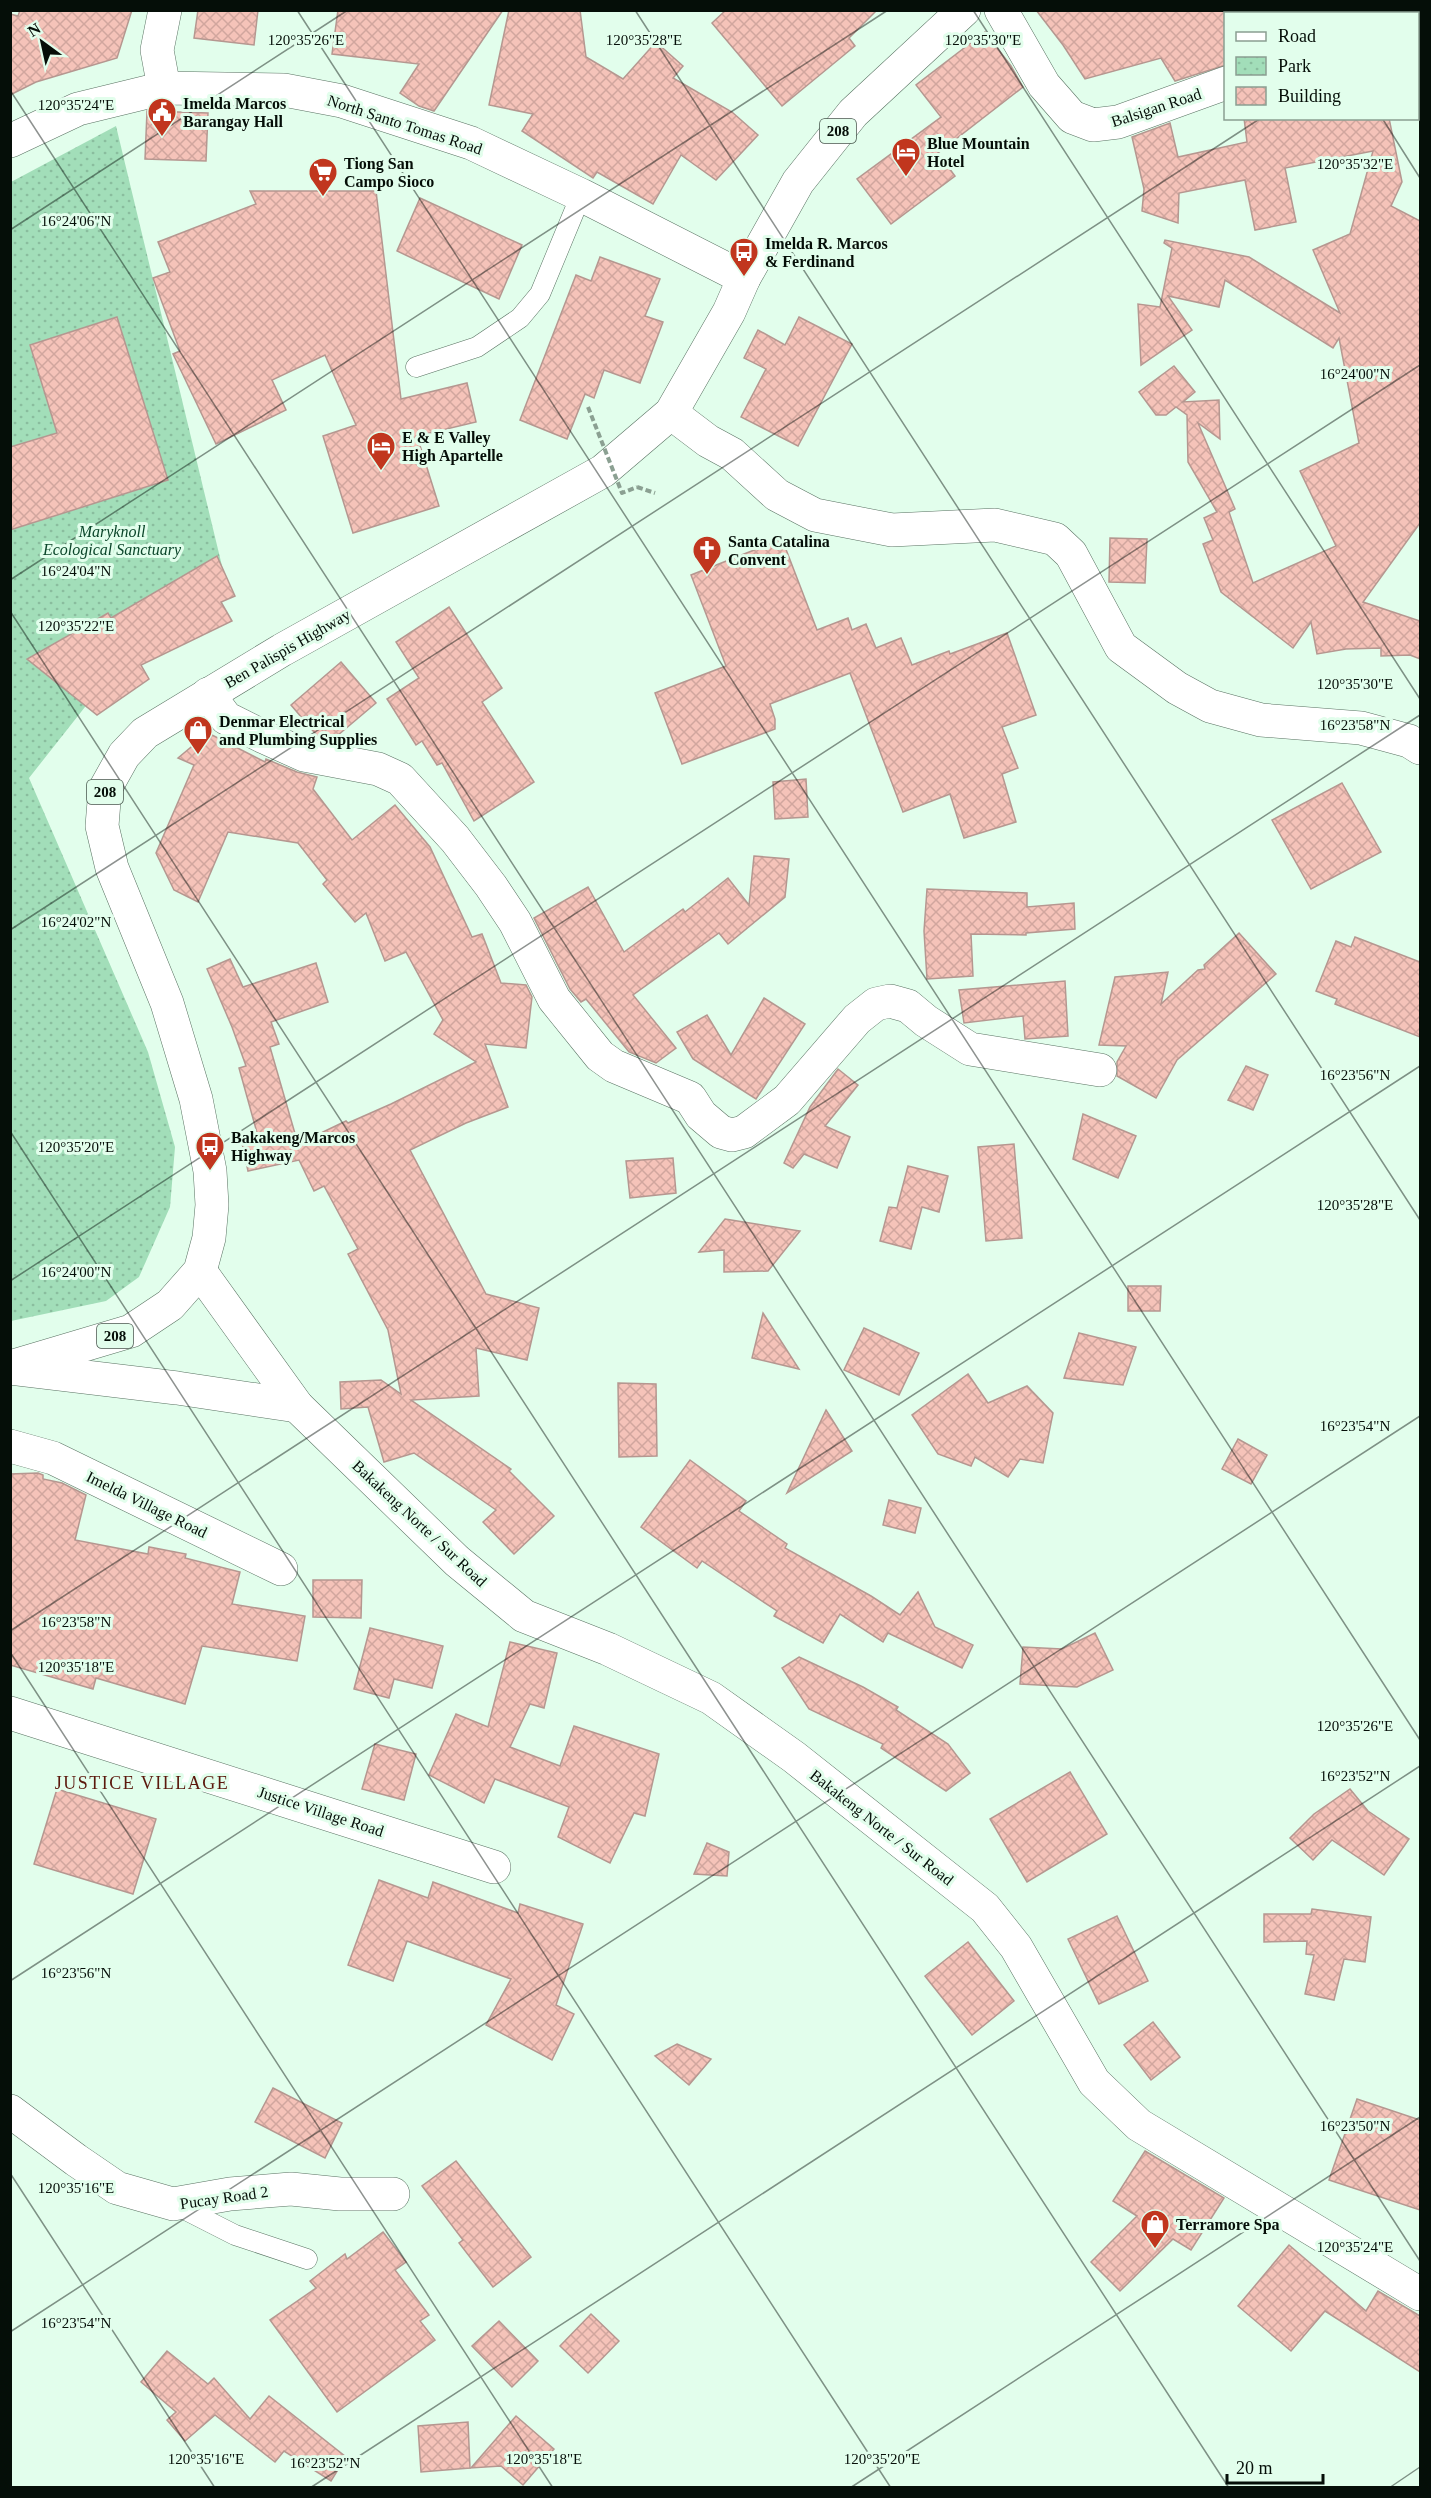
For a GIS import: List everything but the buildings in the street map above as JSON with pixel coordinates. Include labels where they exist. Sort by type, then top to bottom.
[{"type":"street","points":[[164,88],[157,50],[165,10]]},
{"type":"street","name":"Ben Palispis Highway","points":[[10,1368],[131,1331],[170,1305],[200,1270],[209,1238],[212,1205],[210,1171],[195,1100],[167,1004],[112,868],[102,826],[105,789],[124,755],[146,733],[282,650],[603,471],[671,413],[729,312],[744,278],[798,182],[853,112],[964,10]]},
{"type":"street","name":"Balsigan Road","points":[[1001,10],[1044,85],[1072,117],[1093,125],[1118,122],[1224,84]]},
{"type":"street","name":"North Santo Tomas Road","points":[[10,141],[78,109],[164,88],[285,90],[342,101],[471,142],[744,278]]},
{"type":"street","points":[[671,413],[708,441],[732,454],[777,495],[814,514],[892,530],[995,525],[1055,538],[1071,554],[1121,647],[1177,688],[1210,706],[1261,720],[1361,728],[1408,741],[1420,748]]},
{"type":"street","points":[[208,694],[226,718],[274,742],[304,755],[378,769],[400,780],[455,839],[490,886],[515,922],[554,999],[600,1056],[614,1066],[690,1098],[701,1115],[721,1132],[732,1135],[744,1132],[787,1100],[857,1019],[876,1004],[890,1001],[908,1006],[926,1021],[970,1048],[1100,1071]]},
{"type":"street","name":"Bakakeng Norte / Sur Road","points":[[200,1270],[297,1406],[457,1561],[524,1616],[608,1649],[711,1698],[794,1757],[985,1908],[1016,1947],[1094,2082],[1139,2125],[1420,2294]]},
{"type":"street","points":[[10,1368],[177,1388],[297,1406]]},
{"type":"street","name":"Imelda Village Road","points":[[10,1446],[53,1458],[281,1569]]},
{"type":"street","name":"Justice Village Road","points":[[10,1713],[494,1867]]},
{"type":"street","name":"Pucay Road 2","points":[[10,2111],[117,2188],[173,2204],[230,2194],[291,2189],[340,2194],[393,2194]]},
{"type":"lane","points":[[416,367],[477,347],[520,318],[540,294],[581,195]]},
{"type":"lane","points":[[173,2204],[235,2235],[307,2259]]},
{"type":"path","points":[[588,407],[622,493],[637,488],[655,493]]},
{"type":"green space","name":"Maryknoll Ecological Sanctuary","points":[[116,126],[229,595],[137,641],[29,778],[148,1052],[175,1147],[170,1207],[139,1277],[106,1301],[11,1321],[11,182]]},
{"type":"place","name":"Imelda Marcos Barangay Hall","points":[[162,138]]},
{"type":"place","name":"Blue Mountain Hotel","points":[[906,178]]},
{"type":"place","name":"Tiong San Campo Sioco","points":[[323,198]]},
{"type":"place","name":"Imelda R. Marcos & Ferdinand","points":[[744,278]]},
{"type":"place","name":"E & E Valley High Apartelle","points":[[381,472]]},
{"type":"place","name":"Santa Catalina Convent","points":[[707,576]]},
{"type":"place","name":"Denmar Electrical and Plumbing Supplies","points":[[198,756]]},
{"type":"place","name":"Bakakeng/Marcos Highway","points":[[210,1172]]},
{"type":"place","name":"Terramore Spa","points":[[1155,2250]]},
{"type":"district","name":"JUSTICE VILLAGE","points":[[142,1783]]}]
